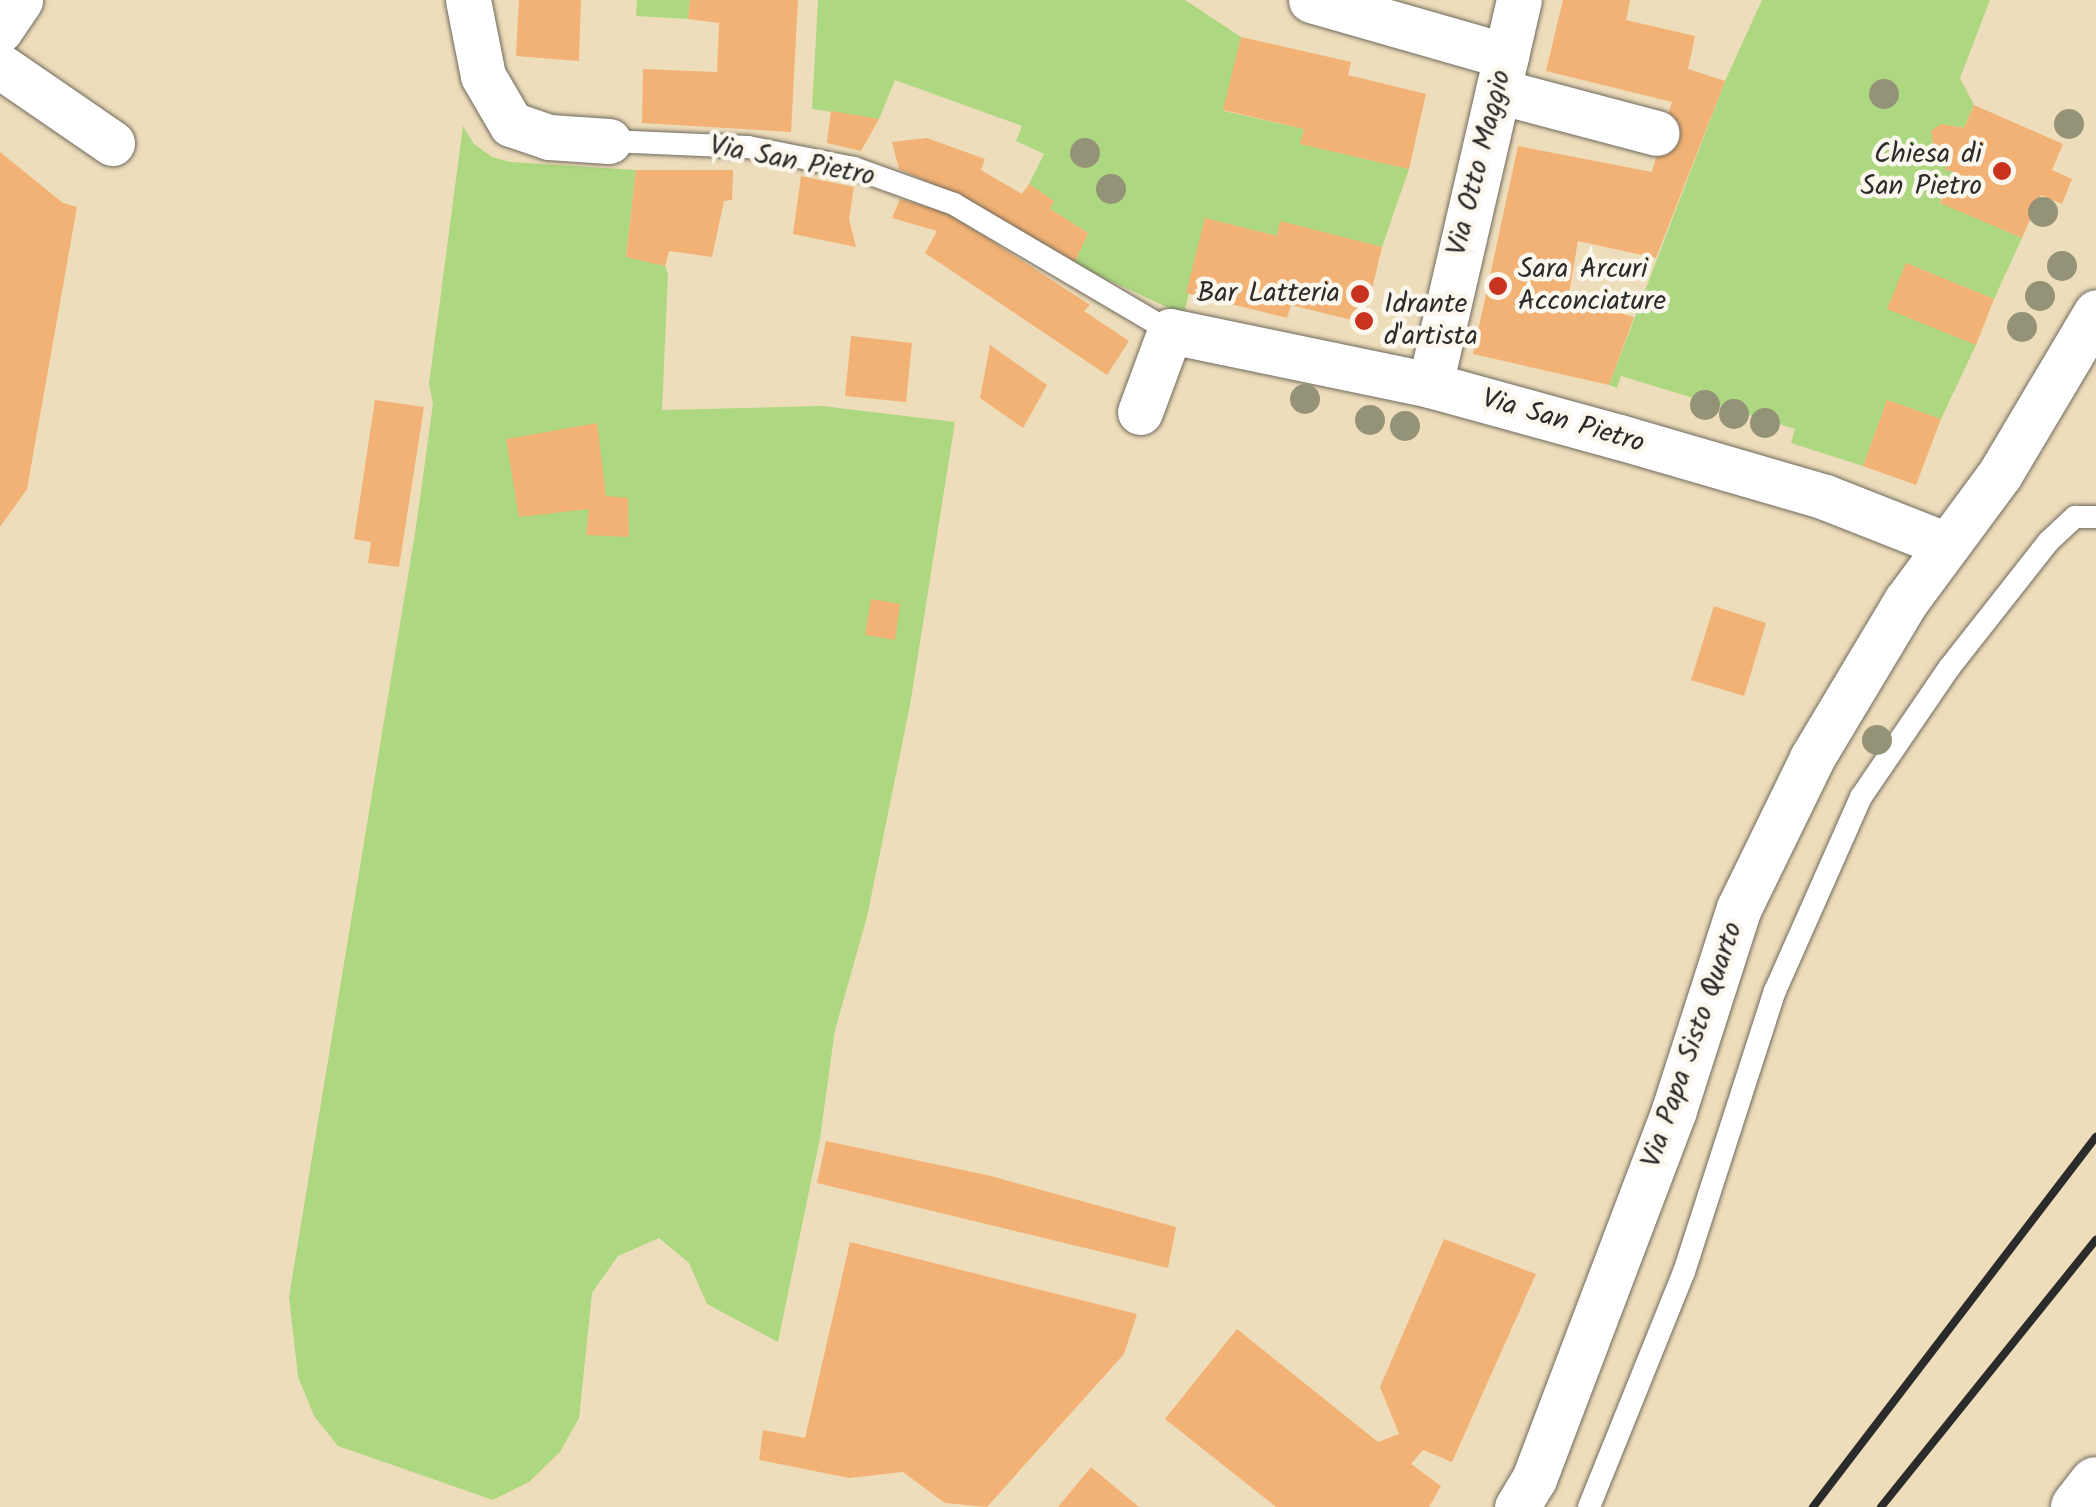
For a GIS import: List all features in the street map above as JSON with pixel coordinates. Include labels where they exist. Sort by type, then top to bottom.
[{"type":"highway","points":[[2078,1507],[2096,1484]]},
{"type":"street","points":[[0,30],[20,0]]},
{"type":"street","name":"Via San Pietro","points":[[468,0],[483,76],[511,124],[549,137],[609,141]]},
{"type":"street","points":[[1311,0],[1657,134]]},
{"type":"street","name":"Via Otto Maggio","points":[[1430,385],[1519,0]]},
{"type":"street","points":[[0,66],[112,143]]},
{"type":"street","name":"Via Papa Sisto Quarto","points":[[1517,1507],[1534,1479],[1674,1110],[1739,908],[1812,758],[1906,601],[2000,474],[2096,312]]},
{"type":"street","points":[[1140,412],[1170,331]]},
{"type":"street","name":"Via San Pietro","points":[[1170,331],[1430,385],[1824,497],[1948,545]]},
{"type":"street","points":[[1885,520],[1906,601]]},
{"type":"lane","name":"Via San Pietro","points":[[609,141],[748,147],[854,168],[954,204],[1170,331]]},
{"type":"lane","points":[[1589,1507],[1684,1272],[1775,992],[1861,797],[1949,668],[2048,542],[2075,517],[2096,516]]},
{"type":"green space","points":[[637,0],[690,0],[688,19],[636,16]]},
{"type":"green space","points":[[818,0],[1185,0],[1241,37],[1224,111],[1304,129],[1301,144],[1409,169],[1382,247],[1281,222],[1277,236],[1205,218],[1184,315],[1074,264],[1088,233],[1050,209],[1053,201],[1029,184],[1044,154],[1016,141],[1022,126],[895,80],[879,119],[812,109]]},
{"type":"green space","points":[[1762,0],[1990,0],[1960,78],[1974,105],[1964,128],[1941,124],[1932,131],[1933,144],[1949,160],[1946,169],[1953,172],[1940,202],[2022,238],[1994,299],[1906,263],[1976,345],[1941,419],[1887,400],[1863,466],[1791,443],[1795,429],[1621,376],[1617,388],[1609,385],[1725,81]]},
{"type":"green space","points":[[463,126],[474,144],[492,157],[511,162],[636,170],[626,256],[665,266],[668,274],[662,410],[822,406],[955,422],[910,705],[867,917],[835,1030],[820,1138],[778,1342],[707,1304],[689,1263],[659,1238],[618,1256],[592,1293],[579,1418],[560,1452],[529,1482],[493,1500],[338,1446],[314,1416],[298,1377],[289,1297],[416,527],[433,404],[429,384]]},
{"type":"building","points":[[519,0],[581,0],[579,61],[516,56]]},
{"type":"building","points":[[690,0],[798,0],[791,132],[642,123],[643,69],[717,72],[719,23],[688,19]]},
{"type":"building","points":[[1563,0],[1630,0],[1626,20],[1695,36],[1688,69],[1725,81],[1656,258],[1578,241],[1568,299],[1634,317],[1609,385],[1473,354],[1518,146],[1652,172],[1672,102],[1546,71]]},
{"type":"building","points":[[1241,37],[1351,62],[1348,75],[1426,94],[1409,169],[1300,144],[1304,129],[1223,110]]},
{"type":"building","name":"Chiesa di San Pietro","points":[[1974,105],[2063,144],[2052,170],[2072,179],[2062,204],[2041,195],[2022,238],[1940,203],[1953,172],[1945,169],[1949,160],[1933,144],[1931,131],[1941,124],[1964,128]]},
{"type":"building","points":[[831,111],[879,119],[861,151],[827,143]]},
{"type":"building","points":[[927,138],[985,159],[981,170],[1022,194],[1029,184],[1054,201],[1050,209],[1088,233],[1074,264],[972,202],[899,169],[892,142]]},
{"type":"building","points":[[0,152],[63,203],[77,207],[27,489],[0,527]]},
{"type":"building","points":[[636,170],[733,170],[732,200],[724,201],[712,257],[669,251],[665,266],[626,257]]},
{"type":"building","points":[[801,176],[854,187],[849,219],[856,247],[793,234]]},
{"type":"building","points":[[900,199],[949,213],[1090,305],[1084,311],[1129,341],[1107,375],[925,253],[937,231],[892,218]]},
{"type":"building","points":[[1205,218],[1277,236],[1280,221],[1382,247],[1364,323],[1291,305],[1287,318],[1186,293]]},
{"type":"building","points":[[1906,263],[1994,299],[1976,345],[1887,309]]},
{"type":"building","points":[[851,336],[912,343],[906,402],[845,396]]},
{"type":"building","points":[[990,345],[1047,385],[1023,428],[980,398]]},
{"type":"building","points":[[375,400],[424,407],[399,567],[368,563],[371,542],[354,539]]},
{"type":"building","points":[[1887,400],[1941,419],[1916,485],[1863,466]]},
{"type":"building","points":[[597,423],[606,496],[628,498],[629,537],[586,535],[589,509],[519,517],[506,439]]},
{"type":"building","points":[[871,599],[900,604],[895,640],[865,635]]},
{"type":"building","points":[[1714,606],[1766,623],[1744,696],[1691,680]]},
{"type":"building","points":[[826,1141],[991,1176],[1176,1227],[1168,1268],[817,1183]]},
{"type":"building","points":[[1444,1239],[1536,1274],[1452,1462],[1423,1450],[1411,1464],[1441,1486],[1429,1507],[1276,1507],[1165,1419],[1237,1329],[1378,1442],[1399,1434],[1380,1387]]},
{"type":"building","points":[[850,1242],[1137,1314],[1124,1354],[987,1507],[945,1503],[903,1472],[849,1478],[759,1460],[763,1430],[805,1438]]},
{"type":"building","points":[[1091,1467],[1139,1507],[1058,1507]]},
{"type":"railway","points":[[1813,1507],[2096,1137]]},
{"type":"railway","points":[[1881,1507],[2096,1240]]},
{"type":"place","name":"Chiesa di San Pietro","points":[[2002,171]]},
{"type":"place","name":"Sara Arcuri Acconciature","points":[[1498,286]]},
{"type":"place","name":"Bar Latteria","points":[[1360,294]]},
{"type":"place","name":"Idrante d'artista","points":[[1364,321]]}]
